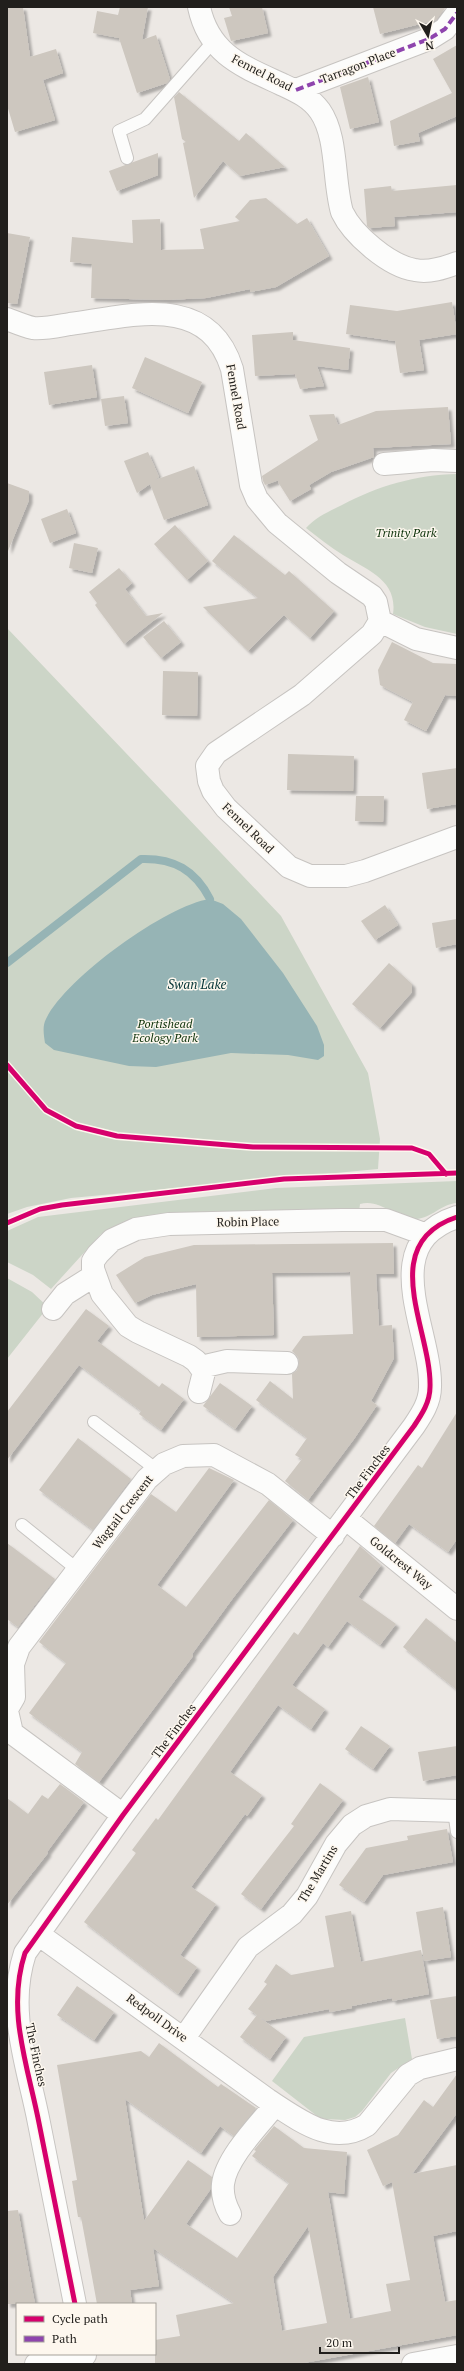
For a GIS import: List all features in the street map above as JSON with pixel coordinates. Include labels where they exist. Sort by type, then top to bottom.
[{"type":"street","name":"Fennel Road","points":[[199,7],[204,27],[213,42],[223,52],[245,66],[296,90],[312,102],[325,120],[330,134],[340,204],[347,221],[353,229],[388,258],[412,270],[435,270],[457,263]]},
{"type":"street","name":"Tarragon Place","points":[[296,90],[429,39],[445,29],[457,13]]},
{"type":"street","name":"Fennel Road","points":[[7,319],[37,328],[148,314],[168,316],[200,323],[212,332],[228,355],[232,369],[251,485],[257,498],[269,515],[284,529],[338,573],[372,596],[376,602],[380,621],[372,634],[302,695],[216,753],[207,766],[209,781],[226,808],[289,867],[310,876],[346,876],[365,871],[457,837]]},
{"type":"street","points":[[384,464],[433,460],[457,461]]},
{"type":"street","points":[[380,621],[416,638],[457,648]]},
{"type":"street","name":"The Finches","points":[[75,2303],[34,2096],[18,2028],[14,1970],[123,1815],[414,1426],[429,1398],[430,1387],[428,1360],[412,1285],[412,1266],[416,1252],[426,1236],[457,1217]]},
{"type":"street","name":"Robin Place","points":[[201,1367],[189,1356],[128,1326],[102,1294],[95,1275],[94,1261],[98,1254],[112,1240],[136,1229],[169,1224],[386,1220],[426,1236]]},
{"type":"street","points":[[53,1308],[65,1294],[95,1275]]},
{"type":"street","points":[[200,1392],[204,1378],[201,1367],[227,1361],[287,1362]]},
{"type":"street","name":"Wagtail Crescent","points":[[123,1815],[12,1733],[7,1710],[14,1698],[10,1672],[19,1647],[146,1479],[164,1464],[183,1456],[214,1455],[268,1484],[332,1536]]},
{"type":"street","name":"Goldcrest Way","points":[[345,1518],[457,1609]]},
{"type":"street","name":"The Martins","points":[[184,2038],[248,1947],[292,1914],[307,1896],[336,1844],[352,1825],[366,1816],[390,1810],[456,1818]]},
{"type":"street","name":"Redpoll Drive","points":[[38,1934],[275,2105],[300,2120],[325,2132],[334,2134],[351,2132],[366,2124],[408,2075],[420,2068],[457,2059]]},
{"type":"street","points":[[230,2214],[222,2189],[226,2171],[232,2160],[275,2105]]},
{"type":"street","points":[[413,2364],[457,2356]]},
{"type":"street","points":[[36,2364],[85,2358]]},
{"type":"lane","points":[[127,158],[119,131],[145,120],[213,42]]},
{"type":"lane","points":[[94,1422],[157,1470]]},
{"type":"lane","points":[[22,1525],[78,1570]]},
{"type":"green space","name":"Trinity Park","points":[[457,474],[457,634],[425,627],[393,614],[391,593],[386,584],[379,577],[338,552],[306,528],[327,512],[369,492],[412,479]]},
{"type":"green space","name":"Portishead Ecology Park","points":[[7,628],[281,916],[368,1073],[380,1139],[378,1169],[71,1198],[27,1207],[7,1214]]},
{"type":"green space","points":[[457,1181],[457,1203],[446,1206],[422,1218],[416,1219],[402,1216],[382,1206],[368,1203],[360,1204],[359,1212],[131,1220],[101,1234],[51,1289],[33,1275],[7,1262],[7,1231],[38,1217],[276,1188]]},
{"type":"green space","points":[[7,1278],[32,1292],[48,1307],[7,1359]]},
{"type":"green space","points":[[405,2018],[412,2059],[391,2073],[362,2111],[355,2117],[345,2120],[325,2119],[317,2116],[272,2081],[304,2037]]},
{"type":"water","name":"Swan Lake","points":[[210,899],[223,904],[241,919],[283,973],[317,1026],[324,1045],[324,1056],[318,1060],[288,1055],[231,1053],[156,1067],[129,1066],[54,1050],[45,1043],[44,1028],[46,1019],[73,984],[119,946],[144,929],[191,904]]},
{"type":"building","points":[[7,7],[23,7],[30,57],[56,49],[63,73],[43,80],[55,120],[15,132],[7,105]]},
{"type":"building","points":[[120,7],[148,7],[142,40],[156,35],[170,79],[167,83],[137,93],[119,38],[93,33],[97,11],[118,15]]},
{"type":"building","points":[[229,7],[262,7],[268,33],[231,41],[224,18],[232,16]]},
{"type":"building","points":[[373,7],[446,7],[436,20],[380,34]]},
{"type":"building","points":[[457,45],[457,116],[418,133],[420,141],[394,146],[390,121],[452,93],[433,59]]},
{"type":"building","points":[[368,77],[379,122],[350,129],[340,87]]},
{"type":"building","points":[[179,92],[239,141],[246,133],[285,167],[240,176],[223,161],[194,198],[183,143],[186,142],[182,139],[174,97]]},
{"type":"building","points":[[158,153],[158,175],[117,191],[109,171]]},
{"type":"building","points":[[457,185],[457,212],[394,217],[395,226],[369,228],[367,226],[364,189],[391,186],[392,191]]},
{"type":"building","points":[[266,198],[297,224],[307,218],[329,256],[276,287],[250,292],[250,289],[206,298],[166,300],[91,298],[92,264],[70,262],[72,237],[133,243],[132,220],[160,219],[161,250],[204,249],[200,229],[240,221],[235,217],[250,200]]},
{"type":"building","points":[[7,233],[30,237],[17,304],[7,303]]},
{"type":"building","points":[[452,302],[457,334],[419,340],[424,370],[400,373],[395,341],[346,334],[350,305],[397,311]]},
{"type":"building","points":[[293,332],[293,340],[350,348],[348,370],[317,366],[324,386],[300,389],[295,374],[255,376],[252,335]]},
{"type":"building","points":[[145,357],[202,382],[188,413],[132,388]]},
{"type":"building","points":[[92,365],[97,397],[49,405],[44,372]]},
{"type":"building","points":[[124,396],[128,423],[105,426],[101,399]]},
{"type":"building","points":[[448,407],[451,444],[373,448],[374,457],[331,472],[309,485],[311,489],[290,501],[278,482],[279,480],[265,485],[263,481],[262,476],[318,440],[309,415],[334,414],[338,425],[376,411]]},
{"type":"building","points":[[148,452],[159,477],[155,480],[194,466],[208,505],[164,520],[150,484],[137,493],[124,461]]},
{"type":"building","points":[[7,483],[29,491],[29,500],[8,551]]},
{"type":"building","points":[[67,509],[76,533],[50,543],[41,519]]},
{"type":"building","points":[[175,525],[208,561],[187,580],[154,544]]},
{"type":"building","points":[[234,535],[285,575],[289,571],[334,611],[310,638],[284,615],[248,651],[203,607],[258,598],[212,561]]},
{"type":"building","points":[[74,543],[98,548],[92,573],[69,568]]},
{"type":"building","points":[[119,568],[132,583],[125,589],[146,616],[163,613],[124,644],[95,605],[97,603],[89,592]]},
{"type":"building","points":[[164,621],[181,642],[161,658],[143,637]]},
{"type":"building","points":[[392,642],[433,663],[457,664],[457,696],[445,695],[426,731],[404,720],[413,702],[380,685],[378,670]]},
{"type":"building","points":[[163,671],[198,672],[197,716],[162,715]]},
{"type":"building","points":[[288,754],[354,756],[353,791],[287,790]]},
{"type":"building","points":[[457,768],[457,804],[427,809],[422,773]]},
{"type":"building","points":[[356,796],[384,796],[383,822],[355,821]]},
{"type":"building","points":[[385,905],[398,925],[375,940],[361,921]]},
{"type":"building","points":[[457,919],[457,944],[436,948],[432,923]]},
{"type":"building","points":[[389,963],[412,984],[412,992],[380,1028],[352,1004]]},
{"type":"building","points":[[393,1243],[394,1274],[376,1274],[379,1326],[392,1325],[394,1358],[371,1401],[377,1405],[354,1439],[308,1500],[285,1481],[302,1459],[295,1455],[307,1438],[256,1400],[270,1381],[293,1399],[292,1374],[297,1370],[299,1363],[298,1357],[292,1351],[303,1336],[353,1334],[350,1272],[272,1273],[274,1335],[197,1337],[196,1284],[152,1295],[135,1303],[116,1275],[145,1257],[194,1245]]},
{"type":"building","points":[[86,1309],[109,1326],[97,1341],[159,1387],[162,1383],[184,1399],[161,1430],[139,1414],[141,1411],[79,1365],[7,1460],[7,1412]]},
{"type":"building","points":[[220,1383],[252,1406],[235,1429],[203,1406]]},
{"type":"building","points":[[457,1412],[457,1539],[448,1552],[409,1524],[395,1543],[374,1526],[418,1465],[422,1468]]},
{"type":"building","points":[[78,1438],[131,1479],[93,1530],[39,1490]]},
{"type":"building","points":[[209,1468],[234,1480],[157,1585],[186,1607],[269,1500],[293,1520],[233,1598],[192,1654],[193,1656],[99,1782],[75,1764],[82,1752],[29,1713],[66,1663],[39,1642],[151,1494],[176,1512]]},
{"type":"building","points":[[7,1543],[55,1579],[18,1627],[7,1619]]},
{"type":"building","points":[[360,1546],[381,1565],[358,1597],[396,1624],[380,1645],[347,1621],[328,1647],[323,1643],[292,1685],[325,1709],[311,1729],[278,1705],[230,1772],[262,1795],[247,1816],[245,1814],[191,1887],[216,1904],[180,1955],[197,1967],[178,1994],[84,1922],[136,1853],[132,1850],[156,1818],[158,1820],[294,1632],[298,1635]]},
{"type":"building","points":[[426,1618],[457,1643],[457,1690],[403,1647]]},
{"type":"building","points":[[361,1726],[390,1746],[373,1769],[345,1749]]},
{"type":"building","points":[[457,1746],[457,1775],[423,1781],[418,1752]]},
{"type":"building","points":[[320,1783],[343,1800],[261,1909],[241,1894],[294,1826],[291,1824]]},
{"type":"building","points":[[60,1784],[84,1802],[47,1852],[48,1853],[7,1905],[7,1798],[28,1814],[42,1795],[48,1799]]},
{"type":"building","points":[[447,1829],[453,1862],[383,1875],[364,1902],[339,1885],[366,1848],[408,1840],[407,1836]]},
{"type":"building","points":[[443,1907],[451,1957],[424,1961],[416,1912]]},
{"type":"building","points":[[351,1911],[361,1962],[421,1950],[429,1994],[392,2001],[392,1998],[352,2006],[352,2008],[330,2012],[329,2009],[266,2021],[259,2017],[286,2037],[270,2059],[240,2037],[257,2015],[248,2009],[267,1984],[264,1982],[276,1964],[291,1975],[334,1967],[325,1916]]},
{"type":"building","points":[[77,1986],[114,2012],[94,2040],[57,2015]]},
{"type":"building","points":[[457,1996],[457,2036],[437,2039],[430,2000]]},
{"type":"building","points":[[159,2043],[218,2087],[221,2084],[256,2108],[234,2136],[220,2126],[201,2153],[125,2099],[144,2221],[188,2160],[212,2177],[210,2190],[186,2224],[237,2258],[289,2183],[252,2156],[256,2151],[254,2150],[274,2126],[304,2148],[347,2152],[344,2194],[328,2192],[350,2319],[391,2311],[386,2284],[410,2280],[392,2182],[383,2186],[367,2150],[398,2135],[424,2100],[433,2107],[457,2074],[457,2113],[412,2174],[457,2165],[457,2231],[433,2236],[445,2302],[457,2300],[457,2335],[298,2364],[155,2364],[156,2340],[180,2336],[176,2315],[234,2303],[153,2248],[159,2286],[130,2290],[132,2303],[97,2303],[81,2217],[78,2217],[72,2181],[77,2180],[57,2065],[141,2051],[149,2057]],"holes":[[[308,2226],[327,2323],[282,2331],[273,2277]]]},
{"type":"building","points":[[18,2210],[35,2303],[7,2304],[7,2211]]},
{"type":"waterway","points":[[7,963],[141,859],[164,861],[182,868],[198,880],[210,899]]},
{"type":"marked path","points":[[296,90],[429,39],[445,29],[457,13]]},
{"type":"cycle path","points":[[7,1065],[46,1110],[76,1126],[117,1136],[253,1147],[412,1148],[429,1154],[446,1174]]},
{"type":"cycle path","points":[[7,1223],[40,1209],[62,1205],[284,1179],[457,1173]]},
{"type":"cycle path","points":[[75,2303],[25,2059],[18,2017],[20,1975],[25,1953],[123,1815],[420,1417],[427,1403],[430,1387],[428,1365],[414,1291],[413,1268],[418,1247],[432,1230],[457,1217]]}]
